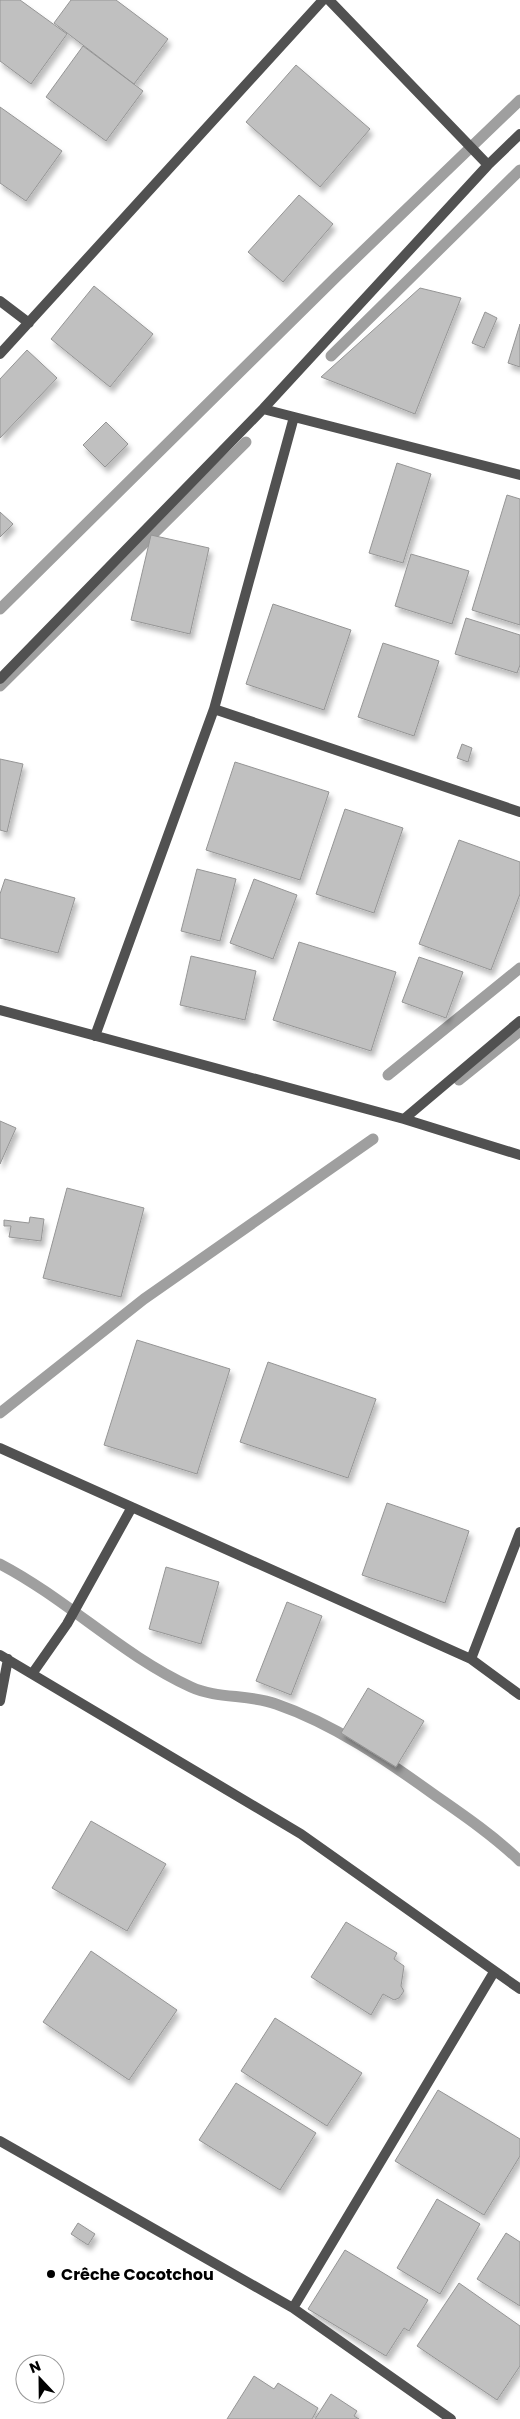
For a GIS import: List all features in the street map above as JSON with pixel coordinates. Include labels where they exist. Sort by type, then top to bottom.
[{"type":"street","points":[[0,354],[323,0]]},
{"type":"street","points":[[329,0],[488,165]]},
{"type":"street","points":[[0,679],[263,409],[488,165],[520,134]]},
{"type":"street","points":[[0,301],[29,323]]},
{"type":"street","points":[[263,409],[520,475]]},
{"type":"street","points":[[95,1036],[214,709],[294,417]]},
{"type":"street","points":[[214,709],[520,812]]},
{"type":"street","points":[[0,1010],[404,1119],[520,1155]]},
{"type":"street","points":[[404,1119],[520,1022]]},
{"type":"street","points":[[0,1448],[471,1660],[520,1695]]},
{"type":"street","points":[[32,1674],[67,1624],[132,1507]]},
{"type":"street","points":[[471,1660],[520,1532]]},
{"type":"street","points":[[0,1701],[4,1657],[301,1834],[520,1989]]},
{"type":"street","points":[[293,2308],[494,1972]]},
{"type":"street","points":[[0,2141],[293,2308],[452,2419]]},
{"type":"building","points":[[0,0],[20,0],[67,34],[31,84],[0,61]]},
{"type":"building","points":[[71,0],[116,0],[168,39],[134,84],[54,23]]},
{"type":"building","points":[[83,46],[143,91],[106,141],[46,97]]},
{"type":"building","points":[[296,65],[370,129],[320,187],[246,122]]},
{"type":"building","points":[[0,107],[62,151],[26,201],[0,183]]},
{"type":"building","points":[[299,195],[333,224],[283,282],[248,252]]},
{"type":"building","points":[[94,286],[153,334],[110,387],[51,339]]},
{"type":"building","points":[[420,288],[461,298],[415,414],[321,377]]},
{"type":"building","points":[[485,312],[497,318],[484,348],[472,343]]},
{"type":"building","points":[[520,324],[520,367],[508,363]]},
{"type":"building","points":[[27,350],[57,378],[0,438],[0,379]]},
{"type":"building","points":[[106,422],[128,444],[105,467],[83,445]]},
{"type":"building","points":[[397,463],[431,474],[403,563],[369,553]]},
{"type":"building","points":[[507,495],[520,499],[520,625],[472,610]]},
{"type":"building","points":[[0,512],[13,524],[0,537]]},
{"type":"building","points":[[151,535],[209,548],[190,634],[131,620]]},
{"type":"building","points":[[411,554],[469,571],[452,624],[395,606]]},
{"type":"building","points":[[273,604],[351,630],[324,710],[246,684]]},
{"type":"building","points":[[466,618],[520,635],[520,665],[517,673],[455,654]]},
{"type":"building","points":[[383,643],[439,661],[414,736],[358,717]]},
{"type":"building","points":[[462,744],[472,748],[468,762],[457,758]]},
{"type":"building","points":[[0,759],[23,764],[7,832],[0,830]]},
{"type":"building","points":[[235,762],[329,792],[300,880],[206,850]]},
{"type":"building","points":[[345,809],[403,828],[374,913],[316,894]]},
{"type":"building","points":[[459,840],[520,862],[520,894],[491,970],[419,944]]},
{"type":"building","points":[[197,869],[236,879],[220,941],[181,931]]},
{"type":"building","points":[[5,879],[75,898],[58,953],[0,938],[0,894]]},
{"type":"building","points":[[254,879],[297,895],[273,959],[230,943]]},
{"type":"building","points":[[299,942],[396,972],[371,1051],[273,1020]]},
{"type":"building","points":[[191,956],[256,971],[245,1020],[180,1005]]},
{"type":"building","points":[[419,957],[463,972],[446,1018],[402,1002]]},
{"type":"building","points":[[0,1121],[16,1128],[0,1164]]},
{"type":"building","points":[[67,1188],[144,1208],[121,1297],[43,1278]]},
{"type":"building","points":[[30,1217],[44,1219],[41,1241],[9,1237],[11,1226],[4,1226],[4,1220],[29,1223]]},
{"type":"building","points":[[137,1340],[230,1369],[197,1474],[104,1445]]},
{"type":"building","points":[[268,1362],[376,1399],[348,1478],[240,1442]]},
{"type":"building","points":[[387,1503],[469,1531],[445,1603],[362,1575]]},
{"type":"building","points":[[166,1567],[219,1582],[201,1644],[149,1629]]},
{"type":"building","points":[[287,1602],[322,1616],[291,1695],[256,1681]]},
{"type":"building","points":[[368,1688],[424,1721],[396,1767],[341,1733]]},
{"type":"building","points":[[91,1821],[166,1864],[127,1931],[52,1888]]},
{"type":"building","points":[[346,1922],[397,1953],[394,1959],[404,1966],[401,1986],[404,1991],[399,1998],[394,2000],[383,1994],[371,2015],[311,1977]]},
{"type":"building","points":[[91,1951],[177,2010],[129,2080],[43,2022]]},
{"type":"building","points":[[275,2018],[362,2073],[327,2126],[241,2071]]},
{"type":"building","points":[[236,2083],[316,2133],[280,2190],[199,2140]]},
{"type":"building","points":[[438,2090],[520,2139],[520,2156],[484,2215],[395,2161]]},
{"type":"building","points":[[437,2199],[480,2224],[440,2294],[397,2268]]},
{"type":"building","points":[[78,2223],[95,2234],[88,2245],[71,2234]]},
{"type":"building","points":[[506,2233],[520,2242],[520,2306],[477,2279]]},
{"type":"building","points":[[345,2250],[428,2300],[409,2331],[404,2328],[386,2356],[308,2309]]},
{"type":"building","points":[[459,2283],[520,2326],[520,2366],[497,2400],[417,2346]]},
{"type":"building","points":[[254,2376],[274,2389],[278,2383],[318,2408],[312,2419],[227,2419]]},
{"type":"building","points":[[331,2394],[357,2411],[354,2416],[359,2419],[315,2419]]},
{"type":"waterway","points":[[0,609],[336,277],[520,100]]},
{"type":"waterway","points":[[331,356],[520,170]]},
{"type":"waterway","points":[[0,686],[246,442]]},
{"type":"waterway","points":[[388,1075],[520,968]]},
{"type":"waterway","points":[[459,1080],[520,1031]]},
{"type":"waterway","points":[[0,1413],[144,1299],[373,1139]]},
{"type":"waterway","points":[[0,1564],[49,1594],[142,1660],[191,1687],[201,1691],[276,1704],[339,1732],[379,1756],[458,1811],[520,1861]]},
{"type":"place","name":"Crêche Cocotchou","points":[[51,2274]]}]
